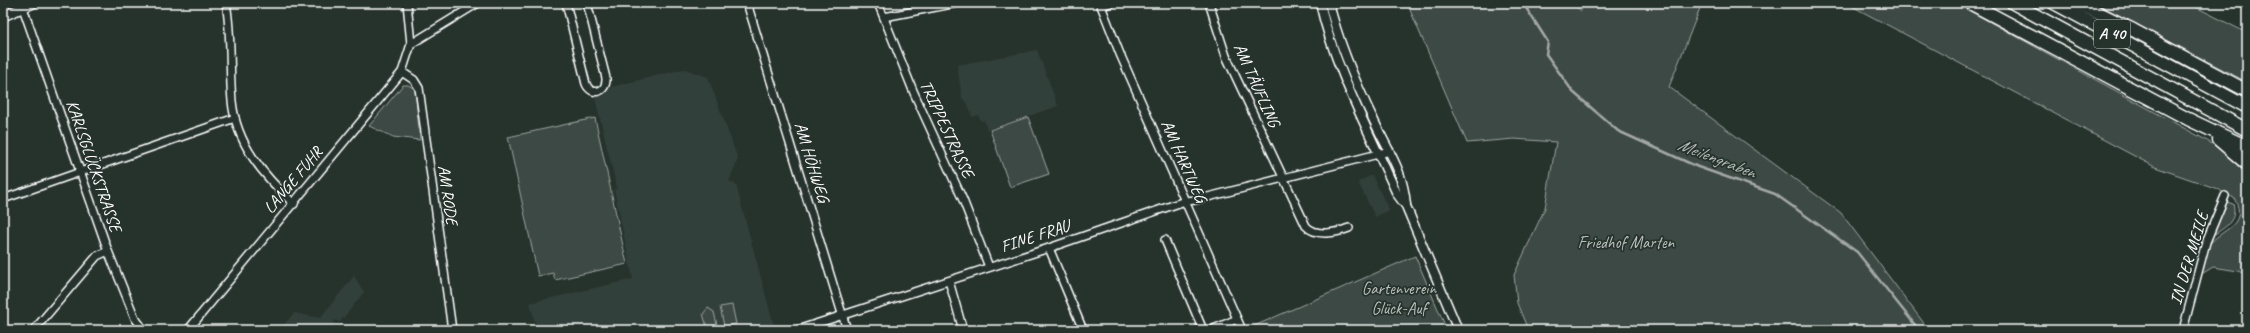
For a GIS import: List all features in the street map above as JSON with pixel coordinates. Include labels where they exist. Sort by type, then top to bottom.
[{"type":"highway","points":[[1970,3],[2188,119],[2247,147]]},
{"type":"highway","name":"A 40","points":[[2013,3],[2247,130]]},
{"type":"highway","name":"A 40","points":[[2054,3],[2247,107]]},
{"type":"highway","points":[[2078,3],[2133,30],[2247,91]]},
{"type":"highway","points":[[2188,119],[2232,149],[2247,164]]},
{"type":"main road","points":[[3,16],[33,3]]},
{"type":"street","points":[[226,3],[230,28],[231,81],[235,118],[258,167],[268,179],[294,204]]},
{"type":"street","points":[[407,3],[411,44],[478,3]]},
{"type":"street","points":[[566,3],[586,84],[591,91],[595,92],[606,86],[606,78],[587,3]]},
{"type":"street","name":"AM HÖHWEG","points":[[747,3],[847,330]]},
{"type":"street","name":"TRIPPESTRASSE","points":[[878,3],[914,93],[963,200],[989,267]]},
{"type":"street","points":[[884,17],[957,3]]},
{"type":"street","points":[[1101,5],[1111,3]]},
{"type":"street","name":"AM TÄUFLING","points":[[1209,3],[1226,56],[1284,178]]},
{"type":"street","points":[[1320,3],[1337,61],[1397,194],[1406,206],[1458,330]]},
{"type":"street","points":[[1329,3],[1341,48],[1376,126],[1390,151],[1405,188],[1406,206]]},
{"type":"street","name":"AM HARTWEG","points":[[1101,5],[1120,54],[1242,330]]},
{"type":"street","name":"KARLSGLÜCKSTRASSE","points":[[23,8],[108,251],[135,318],[144,330]]},
{"type":"street","name":"LANGE FUHR","points":[[188,330],[402,72],[411,44]]},
{"type":"street","name":"AM RODE","points":[[402,72],[414,80],[419,88],[452,330]]},
{"type":"street","points":[[3,199],[235,118]]},
{"type":"street","name":"FINE FRAU","points":[[797,330],[1049,248],[1185,201],[1196,200],[1390,151]]},
{"type":"street","points":[[1284,178],[1309,229],[1336,233],[1349,228]]},
{"type":"street","name":"IN DER MEILE","points":[[2183,330],[2206,242],[2225,196]]},
{"type":"street","points":[[1165,240],[1203,330]]},
{"type":"street","points":[[1049,248],[1083,330]]},
{"type":"street","points":[[34,330],[97,256],[108,251]]},
{"type":"street","points":[[949,281],[963,330]]},
{"type":"street","points":[[1211,330],[1237,319]]},
{"type":"shaded area","points":[[1037,50],[1058,106],[987,130],[984,120],[981,121],[978,115],[972,117],[968,104],[962,98],[957,65]]},
{"type":"shaded area","points":[[684,69],[708,77],[738,159],[729,181],[736,185],[775,330],[537,330],[530,303],[633,279],[614,189],[617,188],[595,98],[611,87]]},
{"type":"shaded area","points":[[1372,175],[1389,210],[1375,217],[1358,182]]},
{"type":"shaded area","points":[[354,276],[364,292],[340,322],[334,320],[333,330],[284,330],[281,328],[294,313],[320,318]]},
{"type":"green space","name":"Friedhof Marten","points":[[1407,3],[1572,3],[1581,11],[1584,3],[1702,3],[1669,87],[1841,213],[1929,330],[1528,330],[1517,303],[1514,275],[1545,208],[1556,142],[1514,139],[1467,143]]},
{"type":"green space","points":[[1846,3],[1955,3],[2222,150],[2247,175],[2247,275],[2238,271],[2213,267],[2200,275],[2204,255],[2209,245],[2236,221],[2238,207],[2234,198],[2215,188],[2155,167]]},
{"type":"green space","points":[[2096,3],[2188,3],[2247,33],[2247,82]]},
{"type":"green space","points":[[403,85],[408,85],[415,89],[420,140],[393,137],[369,126]]},
{"type":"green space","points":[[1028,117],[1049,174],[1010,187],[990,130]]},
{"type":"green space","points":[[595,118],[627,264],[555,280],[553,273],[538,276],[508,137]]},
{"type":"green space","points":[[2227,202],[2233,204],[2234,214],[2230,222],[2215,234],[2213,233]]},
{"type":"green space","name":"Gartenverein Glück-Auf","points":[[1415,256],[1447,330],[1245,330]]},
{"type":"green space","points":[[732,305],[736,324],[724,326],[720,307]]},
{"type":"green space","points":[[708,308],[714,312],[717,325],[714,330],[708,330],[703,314]]},
{"type":"waterway","name":"Meilengraben","points":[[1523,3],[1548,42],[1546,54],[1573,92],[1618,131],[1698,167],[1775,194],[1857,252],[1919,330]]}]
